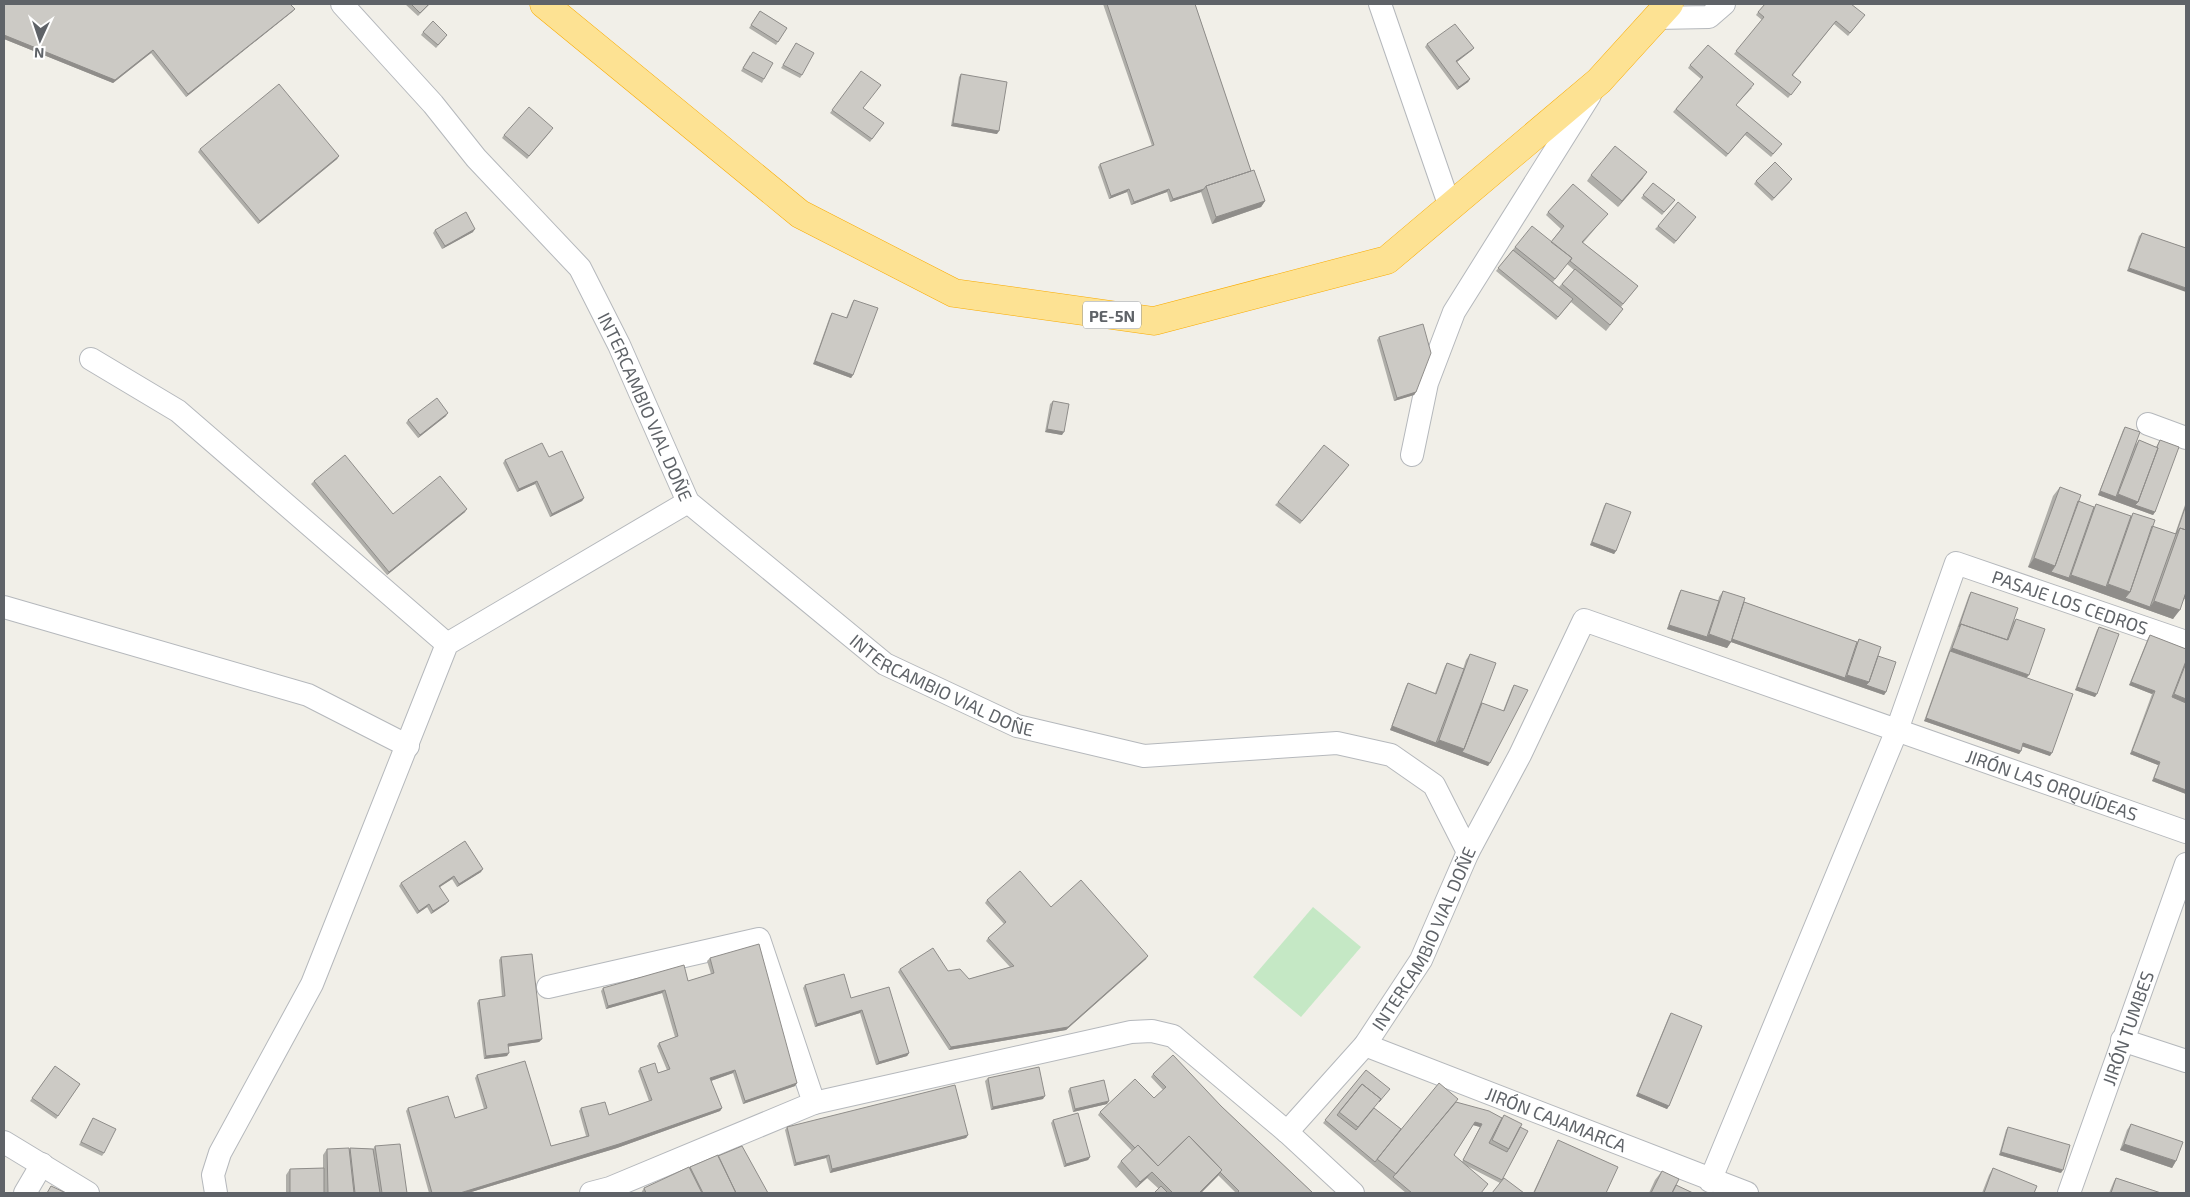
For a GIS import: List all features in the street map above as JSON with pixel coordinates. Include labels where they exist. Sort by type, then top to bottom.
[{"type":"highway","name":"PE-5N","points":[[544,4],[800,214],[954,293],[1154,321],[1387,260],[1599,81],[1663,11]]},
{"type":"street","name":"INTERCAMBIO VIAL DOÑE","points":[[342,4],[433,104],[476,158],[580,268],[623,354],[688,502],[885,664],[1017,726],[1144,756],[1337,743],[1391,756],[1434,786],[1468,852],[1420,960],[1365,1045],[1287,1132]]},
{"type":"street","points":[[1380,4],[1450,206]]},
{"type":"street","points":[[1663,11],[1709,17],[1724,4]]},
{"type":"street","points":[[1412,455],[1428,383],[1454,312],[1599,81]]},
{"type":"street","points":[[91,359],[178,411],[447,644]]},
{"type":"street","points":[[2148,424],[2186,438]]},
{"type":"street","points":[[216,1193],[213,1175],[220,1153],[312,984],[447,644],[688,502]]},
{"type":"street","name":"PASAJE LOS CEDROS","points":[[1896,730],[1956,563],[2186,642]]},
{"type":"street","points":[[4,606],[308,695],[408,746]]},
{"type":"street","name":"JIRÓN LAS ORQUÍDEAS","points":[[1468,852],[1520,755],[1584,620],[2186,832]]},
{"type":"street","points":[[1710,1181],[1896,730]]},
{"type":"street","name":"JIRÓN TUMBES","points":[[2069,1193],[2186,864]]},
{"type":"street","points":[[548,987],[759,939],[814,1103]]},
{"type":"street","points":[[604,1191],[814,1103],[1131,1032],[1152,1031],[1173,1036],[1287,1132],[1352,1193]]},
{"type":"street","points":[[2122,1040],[2186,1061]]},
{"type":"street","name":"JIRÓN CAJAMARCA","points":[[1365,1045],[1710,1181],[1747,1193]]},
{"type":"street","points":[[4,1142],[88,1193]]},
{"type":"street","points":[[25,1193],[42,1164]]},
{"type":"green space","points":[[1313,907],[1361,947],[1301,1017],[1253,977]]},
{"type":"building","points":[[4,4],[290,4],[295,9],[188,94],[153,50],[115,80],[4,35]]},
{"type":"building","points":[[411,4],[429,4],[420,13]]},
{"type":"building","points":[[1107,4],[1195,4],[1251,171],[1173,199],[1169,189],[1134,202],[1129,189],[1111,196],[1100,164],[1154,145]]},
{"type":"building","points":[[1765,4],[1851,4],[1865,15],[1850,33],[1836,21],[1792,75],[1801,82],[1791,95],[1736,51],[1764,17],[1758,12]]},
{"type":"building","points":[[760,11],[787,28],[778,42],[751,25]]},
{"type":"building","points":[[433,21],[447,35],[438,45],[423,32]]},
{"type":"building","points":[[1455,24],[1474,48],[1456,61],[1470,79],[1459,87],[1427,44]]},
{"type":"building","points":[[796,43],[814,53],[802,75],[783,65]]},
{"type":"building","points":[[1708,45],[1754,84],[1736,105],[1782,144],[1773,154],[1747,132],[1728,154],[1676,109],[1703,77],[1690,65]]},
{"type":"building","points":[[753,52],[773,63],[764,79],[743,68]]},
{"type":"building","points":[[861,71],[881,85],[863,108],[884,123],[872,139],[832,110]]},
{"type":"building","points":[[961,74],[1007,82],[999,131],[953,123]]},
{"type":"building","points":[[279,84],[339,156],[260,221],[200,149]]},
{"type":"building","points":[[529,107],[553,128],[529,156],[504,135]]},
{"type":"building","points":[[1615,146],[1647,172],[1622,201],[1591,175]]},
{"type":"building","points":[[1775,162],[1792,179],[1774,198],[1756,181]]},
{"type":"building","points":[[1254,170],[1265,201],[1216,217],[1206,186]]},
{"type":"building","points":[[1653,183],[1675,200],[1664,212],[1643,195]]},
{"type":"building","points":[[1573,184],[1608,214],[1582,242],[1638,286],[1623,304],[1570,261],[1572,258],[1551,242],[1564,226],[1548,212]]},
{"type":"building","points":[[1678,202],[1696,217],[1676,241],[1658,226]]},
{"type":"building","points":[[466,212],[475,229],[445,246],[435,230]]},
{"type":"building","points":[[1532,226],[1572,258],[1555,279],[1515,247]]},
{"type":"building","points":[[2142,233],[2186,248],[2186,288],[2129,268]]},
{"type":"building","points":[[1513,250],[1573,299],[1558,317],[1498,268]]},
{"type":"building","points":[[1575,269],[1623,309],[1610,325],[1562,284]]},
{"type":"building","points":[[854,300],[878,308],[853,375],[815,361],[832,313],[847,318]]},
{"type":"building","points":[[1423,324],[1431,353],[1416,392],[1397,398],[1379,337]]},
{"type":"building","points":[[437,398],[448,413],[420,435],[408,420]]},
{"type":"building","points":[[1053,401],[1069,404],[1064,432],[1047,429]]},
{"type":"building","points":[[2125,427],[2140,432],[2116,497],[2100,491]]},
{"type":"building","points":[[2139,440],[2158,448],[2138,502],[2118,494]]},
{"type":"building","points":[[2160,440],[2179,447],[2155,512],[2135,505],[2138,502]]},
{"type":"building","points":[[542,443],[549,457],[562,451],[584,498],[552,514],[537,481],[519,489],[505,460]]},
{"type":"building","points":[[1324,445],[1349,465],[1302,521],[1278,502]]},
{"type":"building","points":[[345,455],[393,514],[440,476],[467,509],[389,572],[314,481]]},
{"type":"building","points":[[2060,487],[2081,495],[2055,566],[2034,558]]},
{"type":"building","points":[[2078,501],[2094,507],[2069,578],[2051,572],[2055,566]]},
{"type":"building","points":[[1606,503],[1631,512],[1616,551],[1592,542]]},
{"type":"building","points":[[2096,504],[2131,516],[2106,587],[2071,575]]},
{"type":"building","points":[[2186,505],[2186,530],[2180,528],[2176,534]]},
{"type":"building","points":[[2133,513],[2155,520],[2130,592],[2108,584]]},
{"type":"building","points":[[2152,526],[2176,534],[2150,607],[2125,598],[2130,592]]},
{"type":"building","points":[[2180,528],[2186,530],[2186,592],[2180,610],[2154,601]]},
{"type":"building","points":[[1681,590],[1719,601],[1707,637],[1669,625]]},
{"type":"building","points":[[1723,591],[1745,598],[1731,642],[1709,634]]},
{"type":"building","points":[[1971,592],[2018,608],[2007,640],[1961,624],[1959,627]]},
{"type":"building","points":[[1744,602],[1857,642],[1845,678],[1732,639]]},
{"type":"building","points":[[2016,619],[2045,629],[2029,675],[1952,648],[1961,624],[2008,640]]},
{"type":"building","points":[[2099,627],[2119,634],[2097,694],[2077,687]]},
{"type":"building","points":[[2150,635],[2186,649],[2186,661],[2172,697],[2186,703],[2186,790],[2154,778],[2160,762],[2132,751],[2155,691],[2131,682]]},
{"type":"building","points":[[1859,639],[1881,647],[1869,682],[1847,675]]},
{"type":"building","points":[[1950,651],[2073,694],[2052,753],[2023,743],[2021,751],[1926,718]]},
{"type":"building","points":[[1470,654],[1496,663],[1464,749],[1439,740]]},
{"type":"building","points":[[1878,656],[1896,662],[1886,692],[1866,685],[1869,682]]},
{"type":"building","points":[[1447,663],[1464,669],[1436,743],[1392,726],[1408,683],[1436,694]]},
{"type":"building","points":[[2186,663],[2186,699],[2174,694]]},
{"type":"building","points":[[1514,685],[1528,690],[1490,763],[1462,752],[1482,703],[1504,711]]},
{"type":"building","points":[[465,841],[483,869],[459,884],[454,876],[439,886],[449,901],[433,911],[429,904],[419,911],[401,883]]},
{"type":"building","points":[[1020,871],[1051,907],[1081,880],[1148,956],[1068,1027],[951,1047],[900,969],[933,948],[948,971],[960,969],[969,979],[1014,966],[988,938],[1006,922],[987,900]]},
{"type":"building","points":[[759,944],[797,1083],[745,1101],[735,1070],[710,1078],[722,1108],[619,1144],[460,1193],[432,1193],[408,1108],[448,1096],[455,1118],[487,1108],[477,1075],[525,1061],[551,1146],[589,1136],[581,1108],[605,1102],[609,1115],[652,1100],[640,1068],[655,1063],[658,1073],[670,1069],[659,1043],[678,1036],[665,990],[608,1006],[603,988],[684,965],[688,981],[714,973],[710,958]]},
{"type":"building","points":[[532,954],[542,1039],[508,1044],[509,1053],[486,1056],[479,1000],[505,996],[501,957]]},
{"type":"building","points":[[844,974],[851,998],[889,987],[909,1053],[879,1062],[862,1010],[817,1024],[805,985]]},
{"type":"building","points":[[1671,1013],[1702,1026],[1669,1106],[1638,1093]]},
{"type":"building","points":[[1173,1055],[1221,1106],[1313,1193],[1237,1193],[1239,1191],[1220,1172],[1222,1170],[1189,1136],[1158,1166],[1138,1145],[1135,1148],[1100,1112],[1135,1079],[1154,1098],[1166,1087],[1153,1074]]},
{"type":"building","points":[[55,1066],[80,1084],[58,1116],[32,1098]]},
{"type":"building","points":[[1039,1067],[1045,1096],[993,1107],[988,1078]]},
{"type":"building","points":[[1366,1070],[1390,1089],[1379,1102],[1381,1099],[1362,1084],[1337,1115],[1356,1130],[1374,1108],[1401,1129],[1375,1162],[1325,1120]]},
{"type":"building","points":[[1104,1080],[1109,1101],[1075,1109],[1070,1088]]},
{"type":"building","points":[[1439,1083],[1458,1099],[1396,1174],[1377,1159]]},
{"type":"building","points":[[1362,1084],[1381,1099],[1358,1127],[1339,1112]]},
{"type":"building","points":[[955,1085],[968,1135],[832,1169],[829,1155],[796,1163],[787,1127]]},
{"type":"building","points":[[1456,1102],[1489,1111],[1502,1118],[1489,1143],[1507,1152],[1520,1127],[1528,1131],[1502,1180],[1463,1160],[1482,1124],[1475,1122],[1454,1155],[1488,1184],[1481,1193],[1412,1193],[1393,1177]]},
{"type":"building","points":[[1078,1113],[1090,1157],[1066,1164],[1053,1120]]},
{"type":"building","points":[[1504,1115],[1522,1124],[1509,1149],[1492,1140]]},
{"type":"building","points":[[93,1118],[116,1129],[104,1153],[81,1142]]},
{"type":"building","points":[[2131,1124],[2183,1142],[2176,1161],[2124,1144]]},
{"type":"building","points":[[2008,1127],[2070,1145],[2063,1170],[2001,1152]]},
{"type":"building","points":[[1189,1136],[1222,1170],[1199,1193],[1173,1193],[1152,1172],[1140,1182],[1121,1161],[1138,1145],[1158,1166]]},
{"type":"building","points":[[1558,1140],[1618,1167],[1606,1193],[1534,1193]]},
{"type":"building","points":[[400,1144],[407,1193],[382,1193],[375,1146]]},
{"type":"building","points":[[742,1146],[768,1193],[736,1193],[718,1156]]},
{"type":"building","points":[[349,1148],[354,1193],[328,1193],[327,1149]]},
{"type":"building","points":[[350,1148],[373,1149],[380,1193],[355,1193]]},
{"type":"building","points":[[718,1155],[736,1193],[703,1193],[690,1167]]},
{"type":"building","points":[[689,1167],[702,1193],[646,1193],[644,1188]]},
{"type":"building","points":[[324,1168],[324,1193],[290,1193],[290,1169]]},
{"type":"building","points":[[1993,1168],[2037,1186],[2034,1193],[1984,1193]]},
{"type":"building","points":[[1662,1171],[1679,1179],[1672,1193],[1651,1193]]},
{"type":"building","points":[[1504,1178],[1524,1193],[1492,1193]]},
{"type":"building","points":[[2116,1178],[2161,1193],[2111,1193]]},
{"type":"building","points":[[1676,1185],[1693,1193],[1672,1193]]},
{"type":"building","points":[[51,1186],[66,1193],[47,1193]]},
{"type":"building","points":[[1161,1186],[1168,1193],[1154,1193]]}]
